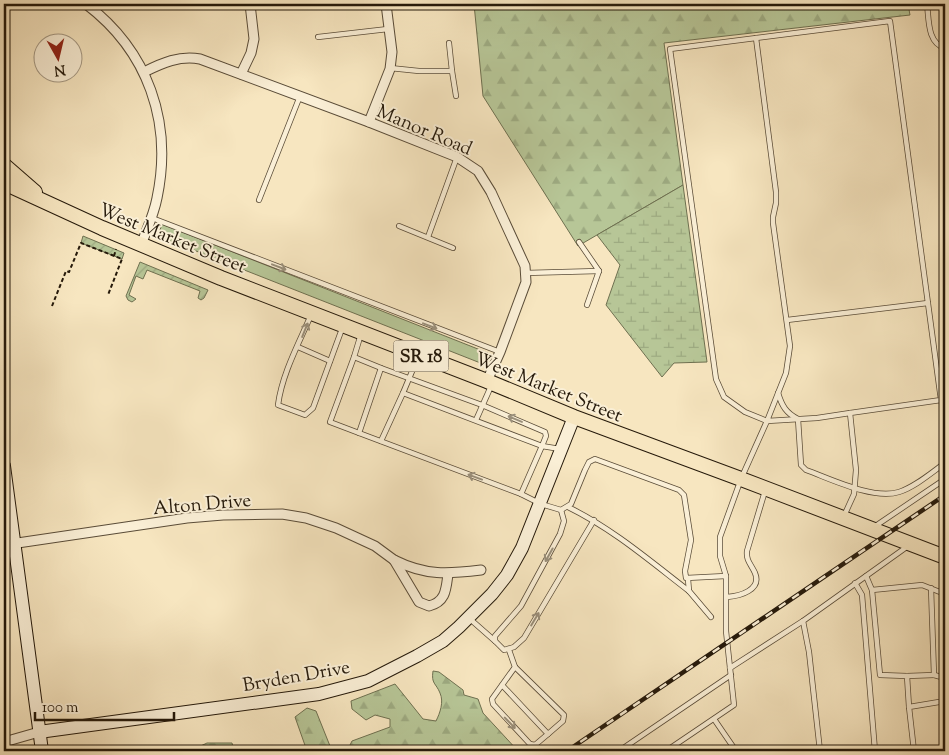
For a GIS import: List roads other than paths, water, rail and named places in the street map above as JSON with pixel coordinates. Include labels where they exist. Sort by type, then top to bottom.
[{"type":"main road","points":[[4,165],[49,204]]},
{"type":"main road","name":"West Market Street","points":[[4,183],[141,245],[490,382],[574,417],[945,557]]},
{"type":"street","points":[[86,4],[116,31],[144,72],[158,116],[162,145],[161,176],[152,218],[141,245]]},
{"type":"street","points":[[241,74],[251,53],[254,39],[250,4]]},
{"type":"street","points":[[369,122],[390,68],[392,52],[386,4]]},
{"type":"street","name":"Manor Road","points":[[144,72],[175,59],[193,57],[369,122],[457,157],[478,170],[525,266],[526,282],[490,382]]},
{"type":"street","name":"Bryden Drive","points":[[4,742],[39,732],[319,694],[354,686],[388,672],[417,656],[442,641],[468,618],[492,594],[507,575],[522,548],[574,417]]},
{"type":"street","points":[[4,466],[8,545],[42,751]]},
{"type":"street","name":"Alton Drive","points":[[8,545],[205,516],[282,514],[306,518],[336,528],[375,546],[394,560],[411,568],[448,574],[446,593],[438,603],[429,606],[419,602],[394,560]]},
{"type":"street","points":[[448,574],[482,570]]},
{"type":"lane","points":[[927,4],[933,40],[944,47],[945,66]]},
{"type":"lane","points":[[890,21],[928,303],[943,400],[850,413],[766,421],[745,412],[724,397],[716,379],[670,49],[890,21]]},
{"type":"lane","points":[[318,37],[390,28]]},
{"type":"lane","points":[[666,751],[734,705],[726,631],[726,576],[720,556],[720,536],[741,479],[778,393],[788,361],[790,346],[772,217],[776,203],[776,192],[756,38]]},
{"type":"lane","points":[[449,43],[456,96]]},
{"type":"lane","points":[[390,68],[419,71],[452,71]]},
{"type":"lane","points":[[259,200],[300,96]]},
{"type":"lane","points":[[428,237],[457,157]]},
{"type":"lane","points":[[152,218],[500,352]]},
{"type":"lane","points":[[399,226],[453,248]]},
{"type":"lane","points":[[579,242],[599,272]]},
{"type":"lane","points":[[525,273],[599,272]]},
{"type":"lane","points":[[587,305],[599,272]]},
{"type":"lane","points":[[787,320],[928,303]]},
{"type":"lane","points":[[312,312],[280,395],[278,405],[305,415],[313,408],[344,325]]},
{"type":"lane","points":[[362,332],[330,422],[520,494],[540,504],[561,510],[572,504],[589,462],[595,459],[683,493],[690,540],[685,571],[689,591]]},
{"type":"lane","points":[[298,347],[330,361]]},
{"type":"lane","points":[[381,441],[419,355]]},
{"type":"lane","points":[[354,357],[482,405],[545,432],[546,436],[542,446],[520,494]]},
{"type":"lane","points":[[359,433],[382,368]]},
{"type":"lane","points":[[476,420],[490,382]]},
{"type":"lane","points":[[402,393],[542,446],[561,449]]},
{"type":"lane","points":[[778,393],[782,405],[788,414],[798,419]]},
{"type":"lane","points":[[843,518],[854,494],[856,470],[850,413]]},
{"type":"lane","points":[[798,419],[801,465],[806,470],[854,487],[877,493],[899,492],[945,463]]},
{"type":"lane","points":[[872,528],[945,479]]},
{"type":"lane","points":[[727,596],[739,596],[753,588],[756,583],[756,574],[746,558],[766,488]]},
{"type":"lane","points":[[568,507],[594,520],[636,550],[689,591],[711,617]]},
{"type":"lane","points":[[495,641],[494,636],[521,606],[560,534],[564,521],[561,510]]},
{"type":"lane","points":[[468,618],[504,650],[509,650],[520,644],[594,520]]},
{"type":"lane","points":[[730,668],[803,621],[912,544]]},
{"type":"lane","points":[[688,579],[726,576]]},
{"type":"lane","points":[[866,576],[872,590],[880,675],[945,678]]},
{"type":"lane","points":[[855,583],[862,595],[875,751]]},
{"type":"lane","points":[[872,590],[922,585],[945,594]]},
{"type":"lane","points":[[931,588],[934,676]]},
{"type":"lane","points":[[803,621],[809,652],[820,751]]},
{"type":"lane","points":[[509,650],[515,667],[564,715],[563,721],[535,745],[530,744],[494,707],[492,699],[515,667]]},
{"type":"lane","points":[[619,751],[731,675]]},
{"type":"lane","points":[[907,676],[914,751]]},
{"type":"lane","points":[[502,685],[548,734]]},
{"type":"lane","points":[[909,707],[945,701]]},
{"type":"lane","points":[[714,719],[736,751]]},
{"type":"railway","points":[[567,751],[945,495]]}]
